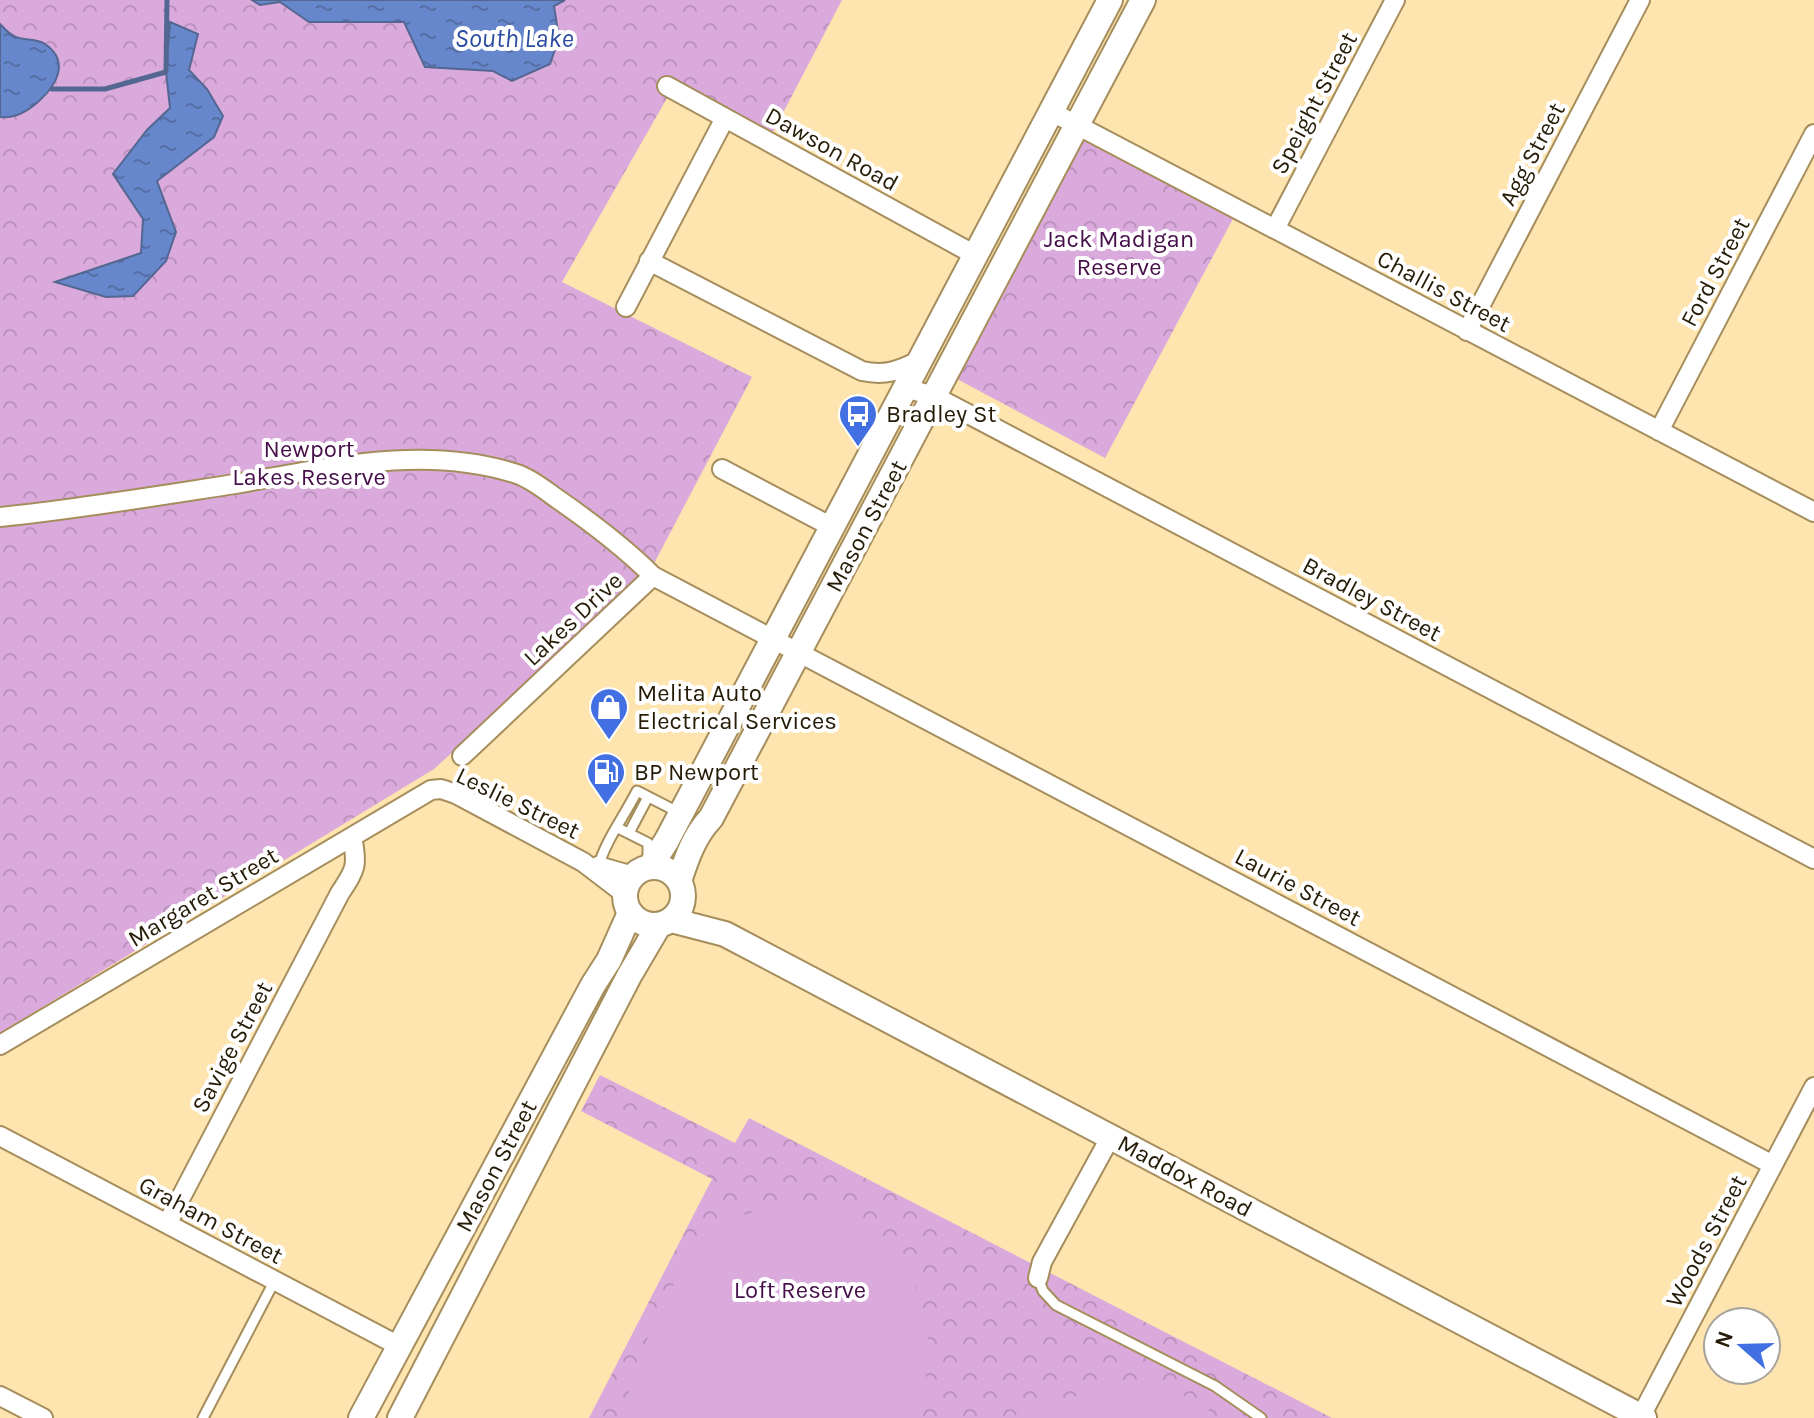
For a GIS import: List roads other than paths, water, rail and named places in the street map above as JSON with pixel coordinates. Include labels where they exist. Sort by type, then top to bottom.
[{"type":"street","name":"Mason Street","points":[[361,1418],[609,960],[637,884],[681,814],[1110,0]]},
{"type":"street","name":"Mason Street","points":[[681,889],[700,830],[711,818],[1143,0]]},
{"type":"street","name":"Speight Street","points":[[1275,229],[1395,0]]},
{"type":"street","name":"Agg Street","points":[[1467,331],[1640,0]]},
{"type":"street","name":"Dawson Road","points":[[667,86],[975,255]]},
{"type":"street","name":"Challis Street","points":[[1052,112],[1814,512]]},
{"type":"street","points":[[626,307],[725,118]]},
{"type":"street","name":"Ford Street","points":[[1659,431],[1814,134]]},
{"type":"street","points":[[649,261],[862,371],[880,374],[899,371],[922,359]]},
{"type":"street","name":"Bradley Street","points":[[905,388],[934,396],[1814,859]]},
{"type":"street","points":[[0,517],[355,464],[440,458],[521,475],[596,526],[653,576]]},
{"type":"street","points":[[722,469],[832,527]]},
{"type":"street","name":"Lakes Drive","points":[[462,756],[653,576],[799,653]]},
{"type":"street","name":"Laurie Street","points":[[799,653],[1773,1165]]},
{"type":"street","name":"Leslie Street","points":[[431,790],[441,789],[456,794],[593,867],[637,884]]},
{"type":"street","name":"Margaret Street","points":[[0,1045],[431,790]]},
{"type":"street","name":"Savige Street","points":[[167,1224],[340,893],[355,871],[352,837]]},
{"type":"street","points":[[331,850],[338,865],[340,893]]},
{"type":"street","points":[[667,870],[681,889],[678,914],[665,923],[643,924],[637,884],[667,870]]},
{"type":"street","name":"Maddox Road","points":[[681,889],[725,934]]},
{"type":"street","name":"Mason Street","points":[[400,1418],[629,976],[665,923]]},
{"type":"street","name":"Maddox Road","points":[[665,923],[725,934],[1642,1417]]},
{"type":"street","name":"Woods Street","points":[[1642,1417],[1814,1087]]},
{"type":"street","name":"Graham Street","points":[[0,1136],[399,1346]]},
{"type":"street","points":[[1038,1278],[1042,1262],[1111,1136]]},
{"type":"street","points":[[0,1396],[43,1418]]},
{"type":"lane","points":[[593,867],[637,791],[681,814]]},
{"type":"lane","points":[[629,833],[648,797]]},
{"type":"lane","points":[[618,828],[648,843],[637,884]]},
{"type":"lane","points":[[1038,1278],[1043,1291],[1056,1305],[1215,1386],[1261,1418]]},
{"type":"lane","points":[[203,1418],[275,1280]]},
{"type":"water","name":"South Lake","points":[[252,0],[565,0],[554,6],[559,38],[550,64],[512,81],[493,71],[425,67],[404,22],[309,22],[280,2],[260,5]]},
{"type":"water","points":[[170,22],[198,34],[189,70],[207,89],[223,116],[214,137],[157,181],[176,232],[166,261],[133,296],[106,297],[55,282],[141,253],[143,219],[113,174],[147,130],[170,108],[166,72]]},
{"type":"water","points":[[0,24],[14,36],[45,44],[53,51],[59,65],[51,88],[39,101],[21,114],[10,117],[0,117]]},
{"type":"waterway","points":[[52,89],[105,89],[166,72],[167,0]]},
{"type":"place","name":"Bradley St","points":[[858,448]]},
{"type":"place","name":"Melita Auto Electrical Services","points":[[609,741]]},
{"type":"place","name":"BP Newport","points":[[606,806]]},
{"type":"park label","name":"Jack Madigan Reserve","points":[[1119,253]]},
{"type":"park label","name":"Newport Lakes Reserve","points":[[309,463]]},
{"type":"park label","name":"Loft Reserve","points":[[800,1290]]}]
